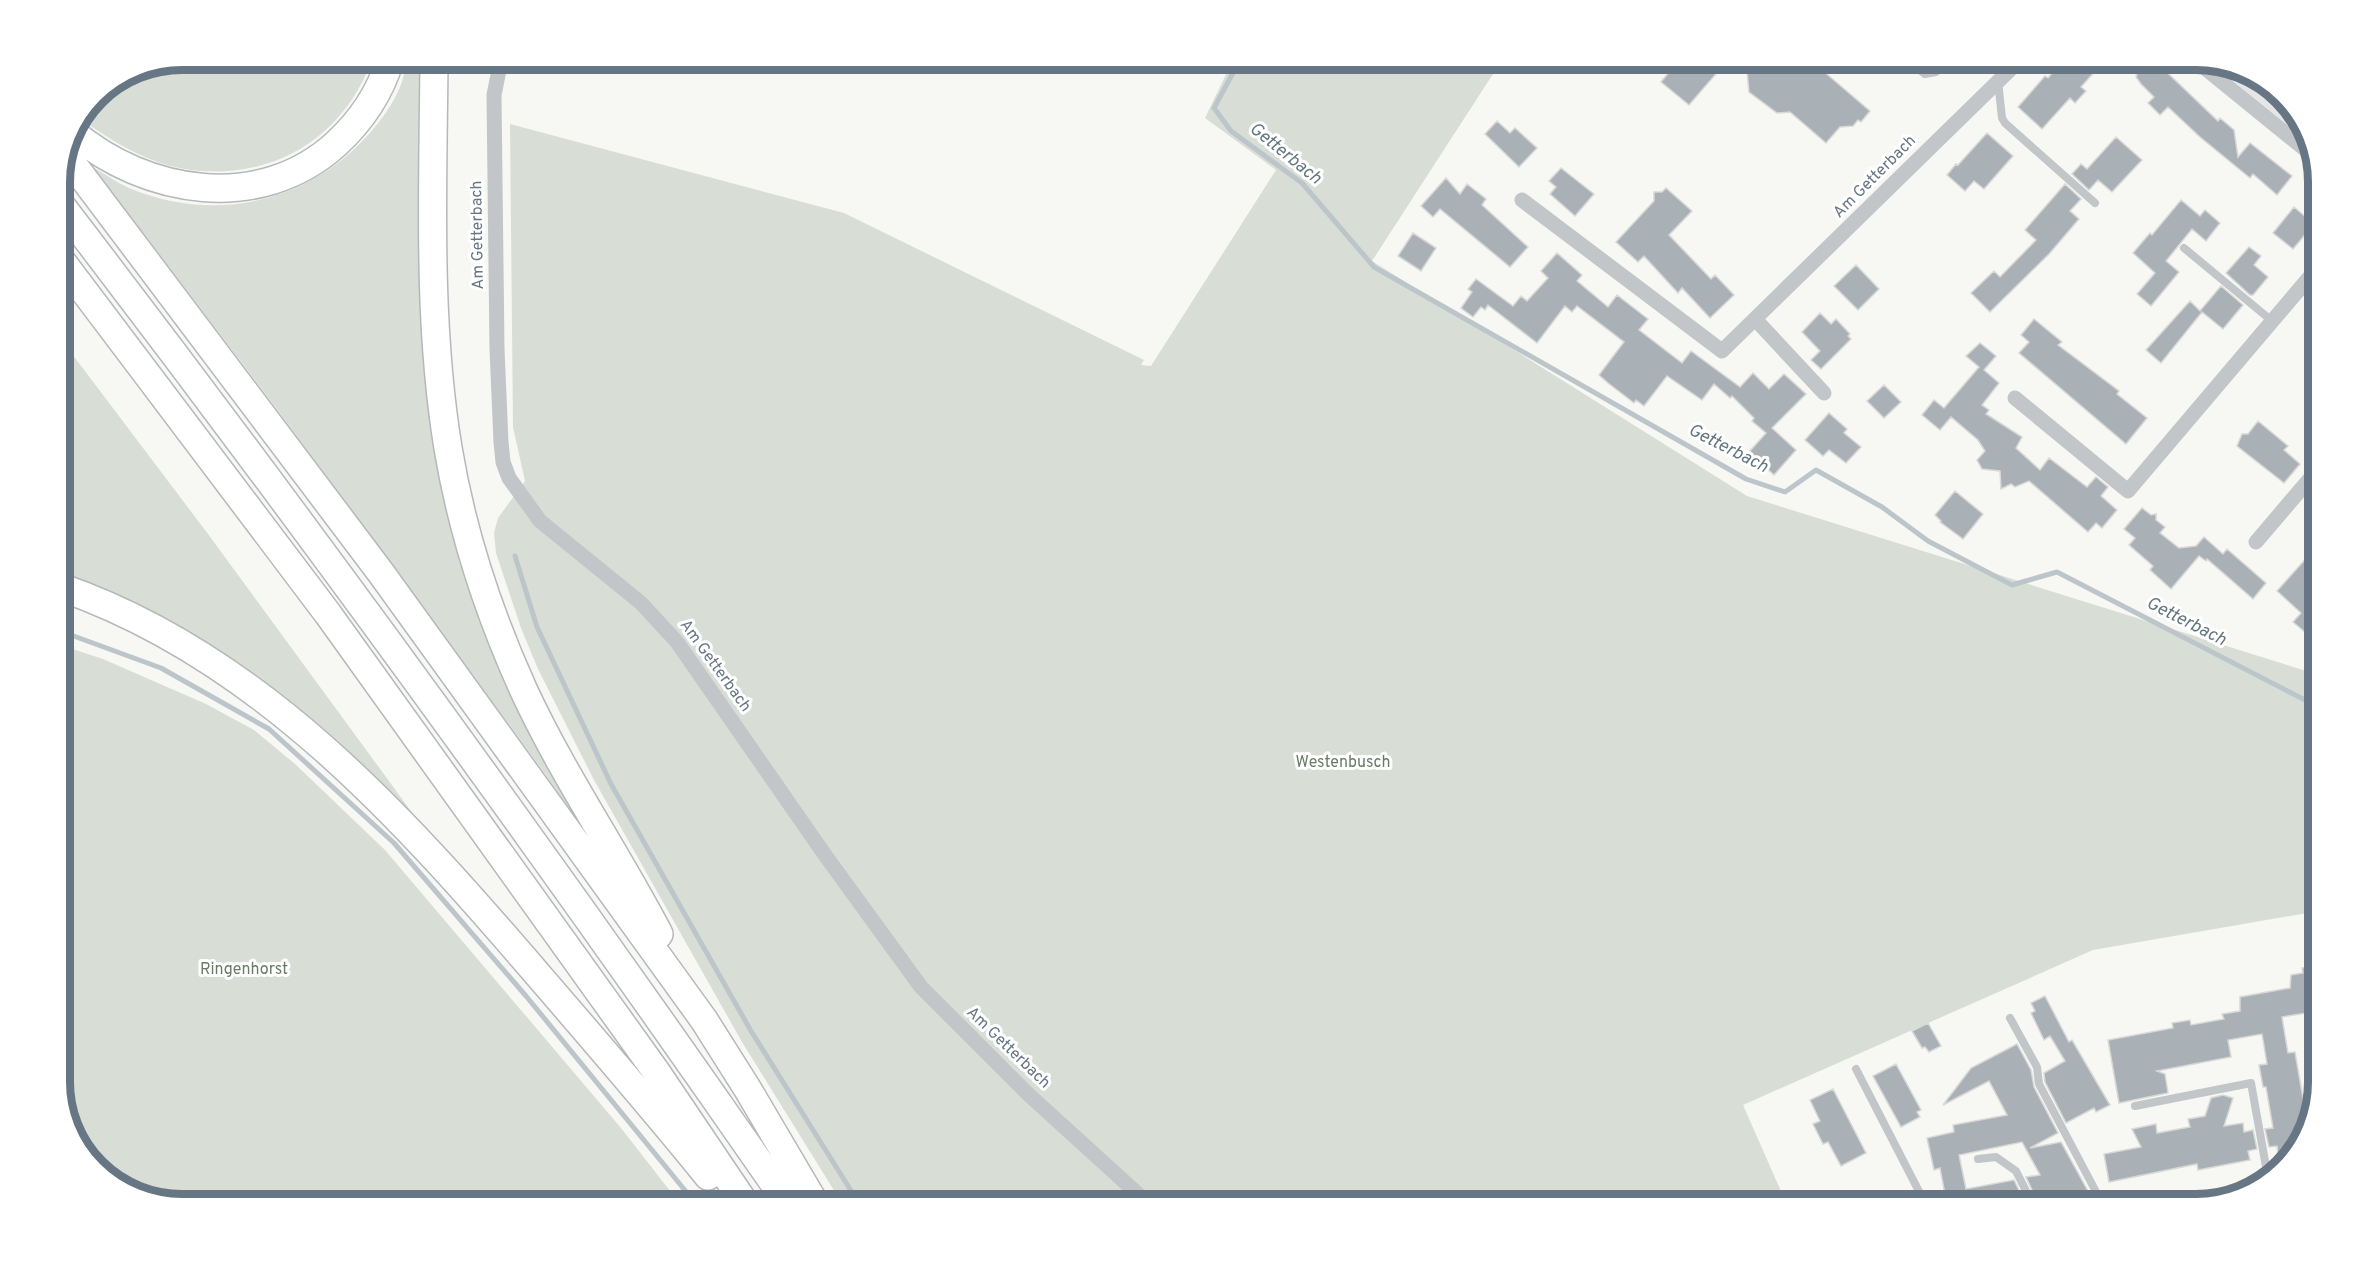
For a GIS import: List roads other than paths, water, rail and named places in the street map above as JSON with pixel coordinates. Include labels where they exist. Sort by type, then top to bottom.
[{"type":"highway","points":[[80,137],[117,162],[161,180],[202,188],[224,189],[264,183],[282,178],[315,160],[346,135],[359,121],[378,90],[386,71]]},
{"type":"highway","points":[[434,71],[433,265],[437,350],[448,449],[465,525],[486,596],[525,692],[568,776],[650,916],[704,1020]]},
{"type":"highway","points":[[72,163],[381,573],[704,1020],[810,1195]]},
{"type":"highway","points":[[71,219],[346,585],[578,904],[782,1195]]},
{"type":"highway","points":[[71,274],[328,614],[655,1070],[739,1195]]},
{"type":"highway","points":[[71,592],[146,623],[206,659],[268,702],[346,769],[418,839],[459,883],[723,1195]]},
{"type":"street","name":"Am Getterbach","points":[[1522,201],[1722,351],[2009,70]]},
{"type":"street","name":"Am Getterbach","points":[[499,71],[494,95],[497,349],[501,442],[508,478],[540,521],[641,603],[677,642],[825,855],[921,987],[1028,1094],[1139,1195]]},
{"type":"street","points":[[2208,71],[2303,148]]},
{"type":"street","points":[[2015,398],[2128,491],[2308,279]]},
{"type":"street","points":[[1755,320],[1824,393]]},
{"type":"street","points":[[2256,542],[2308,481]]},
{"type":"lane","points":[[1920,70],[1925,74],[1938,70]]},
{"type":"lane","points":[[1998,81],[2002,118],[2005,123],[2095,203]]},
{"type":"lane","points":[[2184,248],[2272,321]]},
{"type":"lane","points":[[2010,1018],[2037,1067],[2039,1084],[2098,1195]]},
{"type":"lane","points":[[1856,1069],[1921,1195]]},
{"type":"lane","points":[[2135,1106],[2251,1083],[2267,1170]]},
{"type":"lane","points":[[1978,1160],[1996,1157],[2016,1171],[2028,1195]]},
{"type":"waterway","name":"Getterbach","points":[[1234,70],[1214,108],[1231,131],[1302,183],[1374,267],[1746,479],[1785,492],[1816,470],[1882,507],[1928,541],[2012,585],[2057,572],[2305,700],[2308,698]]},
{"type":"waterway","points":[[515,556],[537,627],[611,784],[751,1031],[854,1195]]},
{"type":"waterway","points":[[71,635],[161,668],[269,729],[394,843],[526,996],[689,1195]]},
{"type":"park label","name":"Westenbusch","points":[[1343,763]]},
{"type":"park label","name":"Ringenhorst","points":[[244,970]]}]
